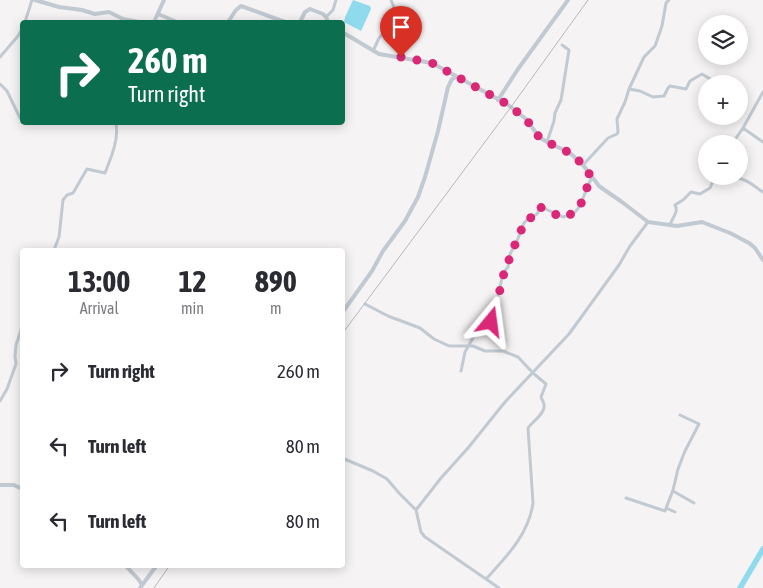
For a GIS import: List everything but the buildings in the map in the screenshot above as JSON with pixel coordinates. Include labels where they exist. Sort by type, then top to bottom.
[{"type":"street","points":[[27,20],[33,0],[95,14],[109,12],[128,20]]},
{"type":"street","points":[[155,20],[164,0]]},
{"type":"street","points":[[326,17],[333,10],[336,0]]},
{"type":"street","points":[[373,51],[379,38],[395,16],[396,10],[391,0]]},
{"type":"street","points":[[498,100],[568,0]]},
{"type":"street","points":[[583,165],[608,138],[617,134],[618,119],[629,89],[644,57],[655,46],[662,26],[666,3],[669,0]]},
{"type":"street","points":[[229,20],[241,6],[280,20]]},
{"type":"street","points":[[301,20],[308,9],[323,14],[327,20]]},
{"type":"street","points":[[158,14],[172,20]]},
{"type":"street","points":[[0,57],[20,32]]},
{"type":"street","points":[[345,34],[373,51],[384,55],[430,62],[498,100],[522,115],[530,123],[536,134],[547,142],[570,153],[606,191],[648,222],[681,226],[702,222],[749,243],[763,260]]},
{"type":"street","points":[[547,142],[555,113],[561,100],[569,50],[562,45]]},
{"type":"street","points":[[629,89],[653,96],[664,96],[670,86],[686,89],[690,81],[698,76]]},
{"type":"street","points":[[345,309],[368,278],[383,251],[405,221],[418,197],[438,131],[448,87],[452,79],[456,77]]},
{"type":"street","points":[[0,84],[7,91],[20,118]]},
{"type":"street","points":[[738,135],[763,92]]},
{"type":"street","points":[[55,248],[59,237],[63,200],[72,193],[87,169],[105,173],[114,146],[116,125]]},
{"type":"street","points":[[743,128],[763,142]]},
{"type":"street","points":[[461,371],[468,346],[478,328],[491,322],[493,319],[510,254],[524,223],[537,214],[540,207],[563,218],[575,211],[582,201],[592,178]]},
{"type":"street","points":[[748,182],[763,192]]},
{"type":"street","points":[[670,225],[671,219],[677,212],[675,205],[691,192],[700,194],[712,185]]},
{"type":"street","points":[[416,510],[505,402],[569,334],[648,222]]},
{"type":"street","points":[[365,304],[388,316],[420,328],[434,339],[449,346],[473,346],[484,351],[504,351],[518,357],[546,384],[541,397],[544,408],[528,428],[532,509],[525,529],[511,552],[486,578]]},
{"type":"street","points":[[0,401],[8,390],[16,364],[16,345],[20,333]]},
{"type":"street","points":[[626,498],[665,511],[684,451],[699,424],[680,415]]},
{"type":"street","points":[[345,459],[384,476],[416,510],[421,532],[425,537],[499,588]]},
{"type":"street","points":[[0,485],[14,485],[20,488]]},
{"type":"street","points":[[673,490],[694,503]]},
{"type":"street","points":[[666,508],[675,512]]},
{"type":"street","points":[[128,568],[139,580],[141,587]]},
{"type":"street","points":[[141,587],[155,568]]},
{"type":"water","points":[[353,0],[370,6],[371,9],[361,31],[345,23],[345,17]]},
{"type":"waterway","points":[[740,588],[763,549]]},
{"type":"railway","points":[[345,330],[588,0]]},
{"type":"railway","points":[[154,588],[168,568]]},
{"type":"route","points":[[401,57],[432,63],[507,104],[530,123],[539,137],[573,155],[592,178],[582,201],[575,211],[563,218],[540,207],[533,218],[524,223],[510,254],[491,322]]}]
